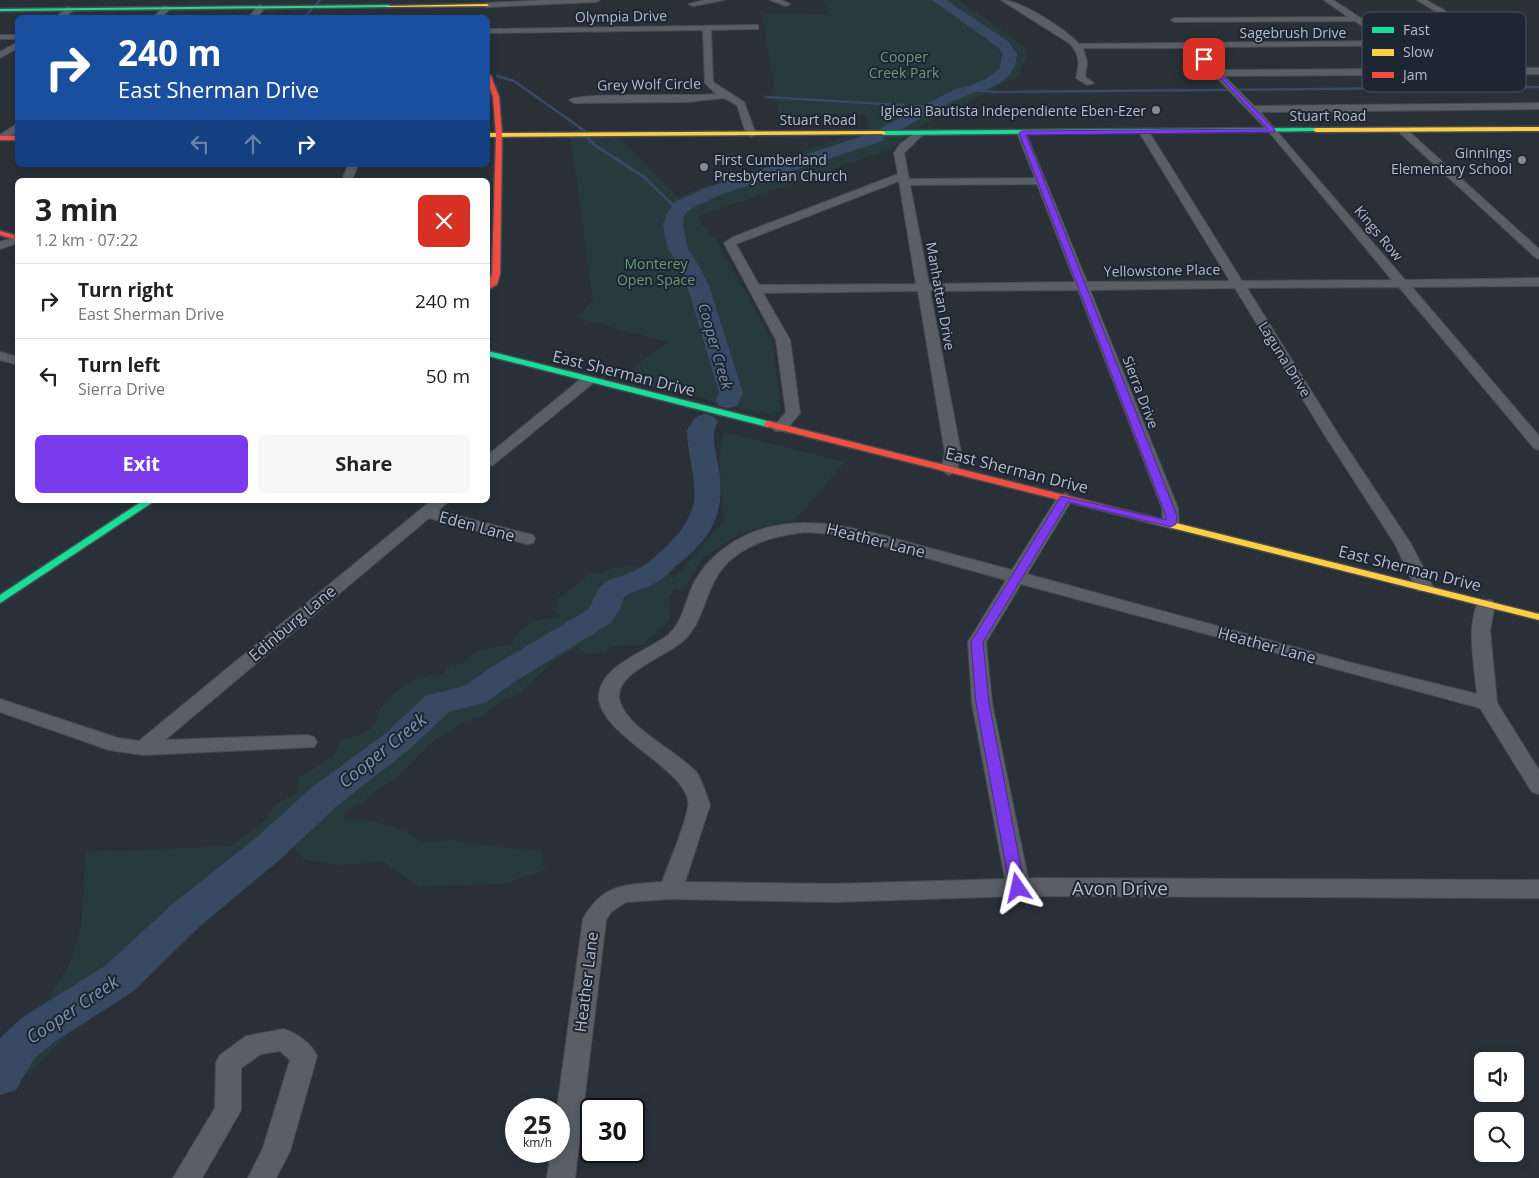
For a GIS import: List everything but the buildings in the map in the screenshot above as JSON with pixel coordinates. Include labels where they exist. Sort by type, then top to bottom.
[{"type":"street","points":[[0,10],[596,0]]},
{"type":"street","points":[[692,4],[720,0]]},
{"type":"street","points":[[774,0],[786,4]]},
{"type":"street","points":[[1005,0],[1056,30],[1077,46],[1083,64],[1080,78],[1090,83]]},
{"type":"street","points":[[1328,0],[1362,23]]},
{"type":"street","name":"Sagebrush Drive","points":[[1421,0],[1442,12]]},
{"type":"street","points":[[482,15],[489,2]]},
{"type":"street","points":[[254,15],[262,7]]},
{"type":"street","points":[[159,15],[167,8]]},
{"type":"street","points":[[62,15],[71,9]]},
{"type":"street","points":[[1175,20],[1356,19]]},
{"type":"street","name":"Olympia Drive","points":[[490,31],[755,27]]},
{"type":"street","points":[[707,28],[709,82],[725,95],[736,100],[744,109],[750,134]]},
{"type":"street","points":[[0,37],[15,37]]},
{"type":"street","name":"Sagebrush Drive","points":[[1077,46],[1362,43]]},
{"type":"street","name":"Kings Row","points":[[1190,45],[1273,131],[1539,445]]},
{"type":"street","points":[[0,56],[15,46]]},
{"type":"street","points":[[1526,71],[1539,71]]},
{"type":"street","points":[[1217,73],[1362,72]]},
{"type":"street","points":[[490,89],[493,135],[492,249],[496,274],[494,282],[490,286]]},
{"type":"street","name":"Grey Wolf Circle","points":[[574,100],[603,98],[696,98],[725,95]]},
{"type":"street","points":[[1251,108],[1539,106]]},
{"type":"street","points":[[1,138],[15,128]]},
{"type":"street","name":"Stuart Road","points":[[493,135],[1539,129]]},
{"type":"street","points":[[1402,130],[1539,255]]},
{"type":"street","name":"Laguna Drive","points":[[1144,132],[1397,536],[1424,588]]},
{"type":"street","name":"Sierra Drive","points":[[1022,133],[1170,508],[1171,524]]},
{"type":"street","name":"Manhattan Drive","points":[[918,134],[903,146],[900,153],[953,452],[949,470]]},
{"type":"street","points":[[1,138],[15,138]]},
{"type":"street","points":[[780,428],[793,413],[783,340],[730,243],[737,238],[904,179],[1040,181]]},
{"type":"street","points":[[0,233],[15,237]]},
{"type":"street","points":[[0,246],[15,239]]},
{"type":"street","name":"Yellowstone Place","points":[[754,288],[1539,282]]},
{"type":"street","name":"East Sherman Drive","points":[[490,355],[587,381],[1171,524],[1539,617]]},
{"type":"street","points":[[490,460],[587,381]]},
{"type":"street","points":[[1018,888],[982,703],[977,642],[1065,498]]},
{"type":"street","points":[[0,600],[147,503]]},
{"type":"street","name":"Edinburg Lane","points":[[143,748],[332,588],[438,503]]},
{"type":"street","name":"Eden Lane","points":[[427,512],[527,539]]},
{"type":"street","name":"Heather Lane","points":[[561,1178],[595,919],[603,906],[621,894],[671,890],[699,805],[689,778],[620,719],[609,701],[609,689],[616,676],[679,636],[693,613],[701,587],[708,573],[729,552],[757,537],[777,531],[811,526],[829,527],[1353,669],[1487,703]]},
{"type":"street","points":[[1486,604],[1481,630],[1487,703],[1539,787]]},
{"type":"street","points":[[0,705],[116,745],[143,748],[307,742]]},
{"type":"street","name":"Avon Drive","points":[[671,890],[833,893],[1018,888],[1539,889]]},
{"type":"street","points":[[187,1178],[228,1110],[226,1086],[230,1063],[255,1044],[284,1040],[304,1056],[276,1151],[262,1178]]},
{"type":"green space","points":[[823,0],[958,0],[1024,46],[1027,58],[1017,77],[917,128],[891,149],[699,216],[701,224],[716,240],[772,340],[781,410],[775,416],[619,378],[668,342],[577,318],[593,300],[571,138],[620,138],[678,197],[846,136],[871,130],[865,114],[779,115],[762,15],[829,14]]},
{"type":"green space","points":[[723,432],[845,462],[796,519],[743,532],[702,558],[683,591],[675,589],[669,597],[670,619],[643,645],[611,646],[606,653],[585,653],[578,646],[554,661],[520,693],[503,700],[484,715],[467,721],[433,741],[398,777],[376,790],[361,804],[345,811],[345,819],[385,824],[404,831],[421,842],[452,840],[483,846],[541,850],[545,870],[506,883],[419,887],[384,862],[338,865],[305,860],[295,851],[301,836],[289,824],[279,836],[237,871],[165,925],[102,977],[95,1005],[33,1070],[0,1081],[0,1041],[43,1010],[71,960],[81,927],[86,852],[231,846],[263,822],[276,804],[297,792],[298,778],[332,757],[341,739],[358,736],[370,729],[383,705],[402,687],[426,677],[443,674],[450,665],[463,663],[479,651],[512,645],[515,637],[530,623],[560,617],[555,611],[557,600],[590,574],[627,567],[660,571],[675,578],[724,520],[719,459]]},
{"type":"waterway","points":[[307,15],[320,0]]},
{"type":"waterway","name":"Cooper Creek","points":[[887,131],[958,93],[974,90],[989,83],[1004,72],[1008,66],[1010,54],[1004,45],[938,0]]},
{"type":"waterway","points":[[497,76],[514,81],[582,129]]},
{"type":"waterway","points":[[1526,87],[1539,87]]},
{"type":"waterway","points":[[974,90],[995,92],[1362,89]]},
{"type":"waterway","points":[[765,97],[903,105]]},
{"type":"waterway","points":[[911,106],[930,107]]},
{"type":"waterway","points":[[580,128],[586,132]]},
{"type":"waterway","name":"Cooper Creek","points":[[728,401],[731,393],[699,289],[692,271],[677,247],[673,225],[675,215],[682,206],[711,192],[877,137]]},
{"type":"waterway","points":[[588,138],[596,146],[644,177],[678,210]]},
{"type":"waterway","name":"Cooper Creek","points":[[0,1076],[19,1046],[38,1030],[120,978],[184,917],[270,847],[324,797],[398,741],[437,704],[475,694],[502,675],[600,616],[613,591],[620,586],[645,577],[686,543],[697,530],[704,516],[707,503],[708,488],[700,434],[700,430],[705,422]]},
{"type":"traffic: fast","points":[[0,10],[388,6]]},
{"type":"traffic: fast","points":[[883,133],[1316,130]]},
{"type":"traffic: fast","points":[[490,354],[768,424]]},
{"type":"traffic: fast","points":[[0,600],[146,503]]},
{"type":"traffic: slow","points":[[388,6],[487,5]]},
{"type":"traffic: slow","points":[[1316,130],[1539,129]]},
{"type":"traffic: slow","points":[[490,135],[883,133]]},
{"type":"traffic: slow","points":[[1152,520],[1539,617]]},
{"type":"traffic: jam","points":[[490,81],[496,97],[499,135],[496,274],[494,282],[490,286]]},
{"type":"traffic: jam","points":[[0,138],[15,138]]},
{"type":"traffic: jam","points":[[0,233],[15,237]]},
{"type":"traffic: jam","points":[[768,424],[1152,520]]},
{"type":"place","name":"Iglesia Bautista Independiente Eben-Ezer","points":[[1156,110]]},
{"type":"place","name":"Ginnings Elementary School","points":[[1522,160]]},
{"type":"place","name":"First Cumberland Presbyterian Church","points":[[704,167]]},
{"type":"route","points":[[1018,888],[982,703],[977,642],[1065,498],[1171,524],[1172,516],[1111,356],[1081,286],[1022,133],[1273,131],[1204,59]]},
{"type":"park label","name":"Cooper Creek Park","points":[[904,64]]},
{"type":"park label","name":"Monterey Open Space","points":[[656,272]]}]
